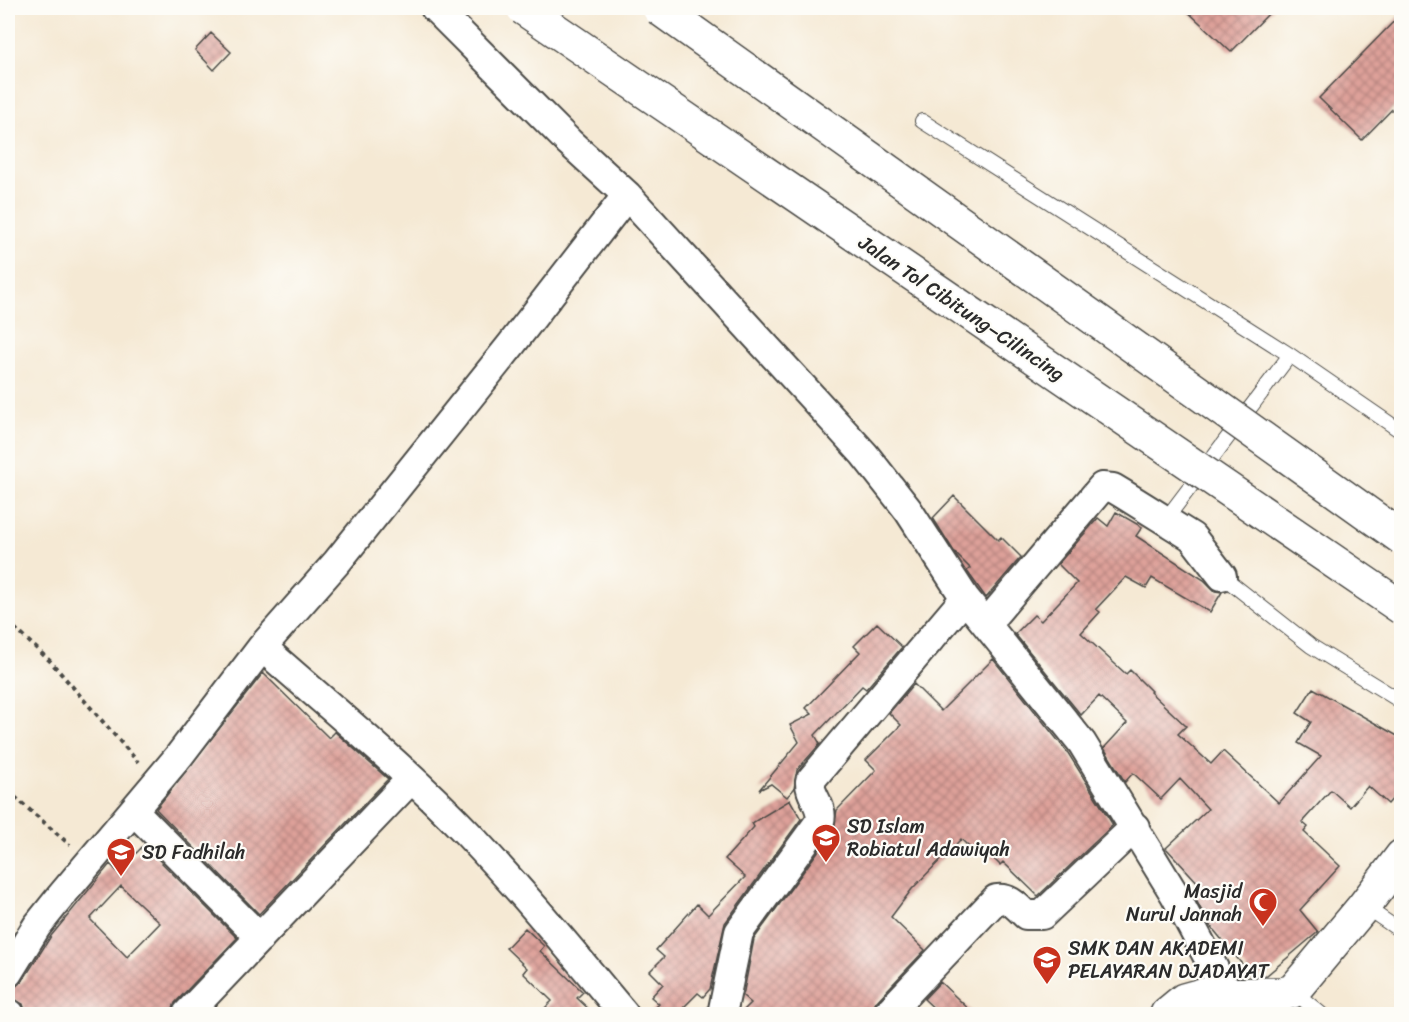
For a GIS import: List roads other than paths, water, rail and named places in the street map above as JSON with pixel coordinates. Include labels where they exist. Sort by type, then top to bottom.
[{"type":"main road","name":"Jalan Tol Cibitung–Cilincing","points":[[523,8],[1401,608]]},
{"type":"main road","points":[[659,8],[1401,538]]},
{"type":"main road","points":[[1167,1014],[1184,1000],[1202,995],[1282,994],[1293,991],[1364,906],[1401,856]]},
{"type":"street","points":[[435,8],[568,141],[627,195],[864,454],[908,510],[965,598],[1082,743],[1175,895],[1228,995]]},
{"type":"street","points":[[8,973],[37,926],[89,861],[134,811],[262,647],[337,562],[511,345],[627,195]]},
{"type":"street","points":[[986,624],[1098,489],[1113,488],[1166,519],[1198,543],[1205,556],[1222,576]]},
{"type":"street","points":[[722,1014],[739,932],[820,821],[820,811],[810,789],[810,781],[965,598]]},
{"type":"street","points":[[262,647],[411,779],[524,893],[624,1014]]},
{"type":"street","points":[[187,1014],[411,779]]},
{"type":"street","points":[[134,811],[260,938]]},
{"type":"street","points":[[888,1013],[996,899],[1004,898],[1026,915],[1042,915],[1135,827]]},
{"type":"lane","points":[[922,121],[1290,355],[1401,432]]},
{"type":"lane","points":[[1166,519],[1290,355]]},
{"type":"lane","points":[[1222,576],[1311,646],[1401,702]]},
{"type":"lane","points":[[1364,906],[1401,932]]},
{"type":"lane","points":[[1293,991],[1321,1014]]},
{"type":"place","name":"SD Islam Robiatul Adawiyah","points":[[826,864]]},
{"type":"place","name":"SD Fadhilah","points":[[121,878]]},
{"type":"place","name":"Masjid Nurul Jannah","points":[[1263,928]]},
{"type":"place","name":"SMK DAN AKADEMI PELAYARAN DJADAYAT","points":[[1047,986]]}]
